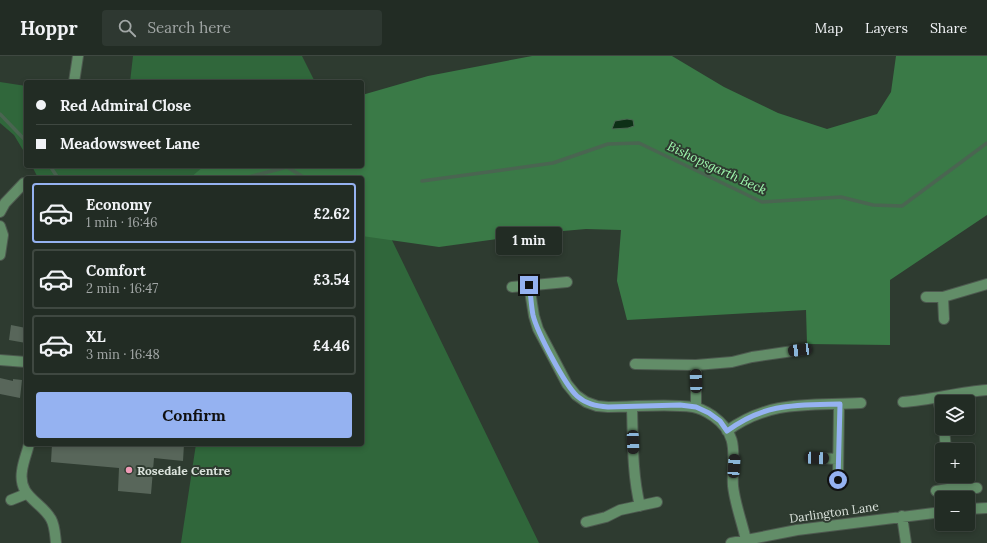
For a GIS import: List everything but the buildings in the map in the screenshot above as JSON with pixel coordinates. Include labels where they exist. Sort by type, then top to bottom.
[{"type":"street","points":[[74,80],[78,56]]},
{"type":"street","points":[[0,212],[5,203],[24,183]]},
{"type":"street","points":[[0,226],[3,235],[0,255]]},
{"type":"street","points":[[512,287],[567,282]]},
{"type":"street","points":[[926,297],[943,297],[987,284]]},
{"type":"street","points":[[529,285],[534,316],[538,329],[567,384],[576,395],[591,404],[608,407],[680,405],[696,407],[709,413],[720,421],[727,431],[732,443],[734,456],[734,487],[746,540]]},
{"type":"street","points":[[943,297],[944,318]]},
{"type":"street","points":[[635,364],[696,365],[732,362],[752,357],[800,350]]},
{"type":"street","points":[[0,360],[24,362]]},
{"type":"street","points":[[696,365],[696,407]]},
{"type":"street","points":[[951,395],[969,391],[987,390]]},
{"type":"street","points":[[903,402],[935,398]]},
{"type":"street","points":[[727,431],[757,413],[775,408],[794,405],[861,403]]},
{"type":"street","points":[[838,480],[840,404]]},
{"type":"street","points":[[632,407],[636,488],[640,506]]},
{"type":"street","points":[[29,446],[22,471],[22,481],[26,494],[51,518],[54,526],[56,543]]},
{"type":"street","points":[[817,458],[838,459]]},
{"type":"street","points":[[953,483],[954,488]]},
{"type":"street","points":[[936,491],[954,488],[977,488]]},
{"type":"street","points":[[11,500],[26,494]]},
{"type":"street","points":[[586,522],[606,517],[620,510],[657,502]]},
{"type":"street","points":[[975,509],[987,508]]},
{"type":"street","name":"Darlington Lane","points":[[731,543],[797,530],[935,513]]},
{"type":"street","points":[[902,516],[906,543]]},
{"type":"shaded area","points":[[133,56],[302,56],[314,80],[130,80]]},
{"type":"shaded area","points":[[532,56],[672,56],[724,87],[778,113],[827,129],[877,114],[891,92],[896,56],[987,56],[987,215],[890,280],[890,345],[807,344],[806,310],[627,320],[617,281],[621,230],[586,229],[540,233],[439,247],[364,236],[364,176],[192,176],[202,168],[364,168],[364,94],[428,76]]},
{"type":"shaded area","points":[[0,82],[24,86],[24,152],[14,135],[0,123]]},
{"type":"shaded area","points":[[627,119],[633,120],[634,126],[612,129],[615,121]]},
{"type":"shaded area","points":[[33,168],[357,168],[361,176],[37,176]]},
{"type":"shaded area","points":[[364,182],[539,543],[181,543],[196,446],[364,446]]},
{"type":"waterway","name":"Bishopsgarth Beck","points":[[0,114],[24,139]]},
{"type":"waterway","name":"Bishopsgarth Beck","points":[[422,181],[553,163],[608,144],[639,143],[762,202],[841,197],[873,205],[902,206],[987,143]]},
{"type":"waterway","name":"Bishopsgarth Beck","points":[[51,168],[57,176]]},
{"type":"waterway","name":"Bishopsgarth Beck","points":[[253,176],[283,168]]},
{"type":"waterway","name":"Bishopsgarth Beck","points":[[289,168],[302,176]]},
{"type":"place","name":"Rosedale Centre","points":[[129,470]]},
{"type":"route","points":[[529,285],[534,316],[538,329],[567,384],[576,395],[586,402],[597,406],[608,407],[680,405],[696,407],[709,413],[720,421],[727,431],[748,417],[775,408],[794,405],[840,404],[838,480]]}]
